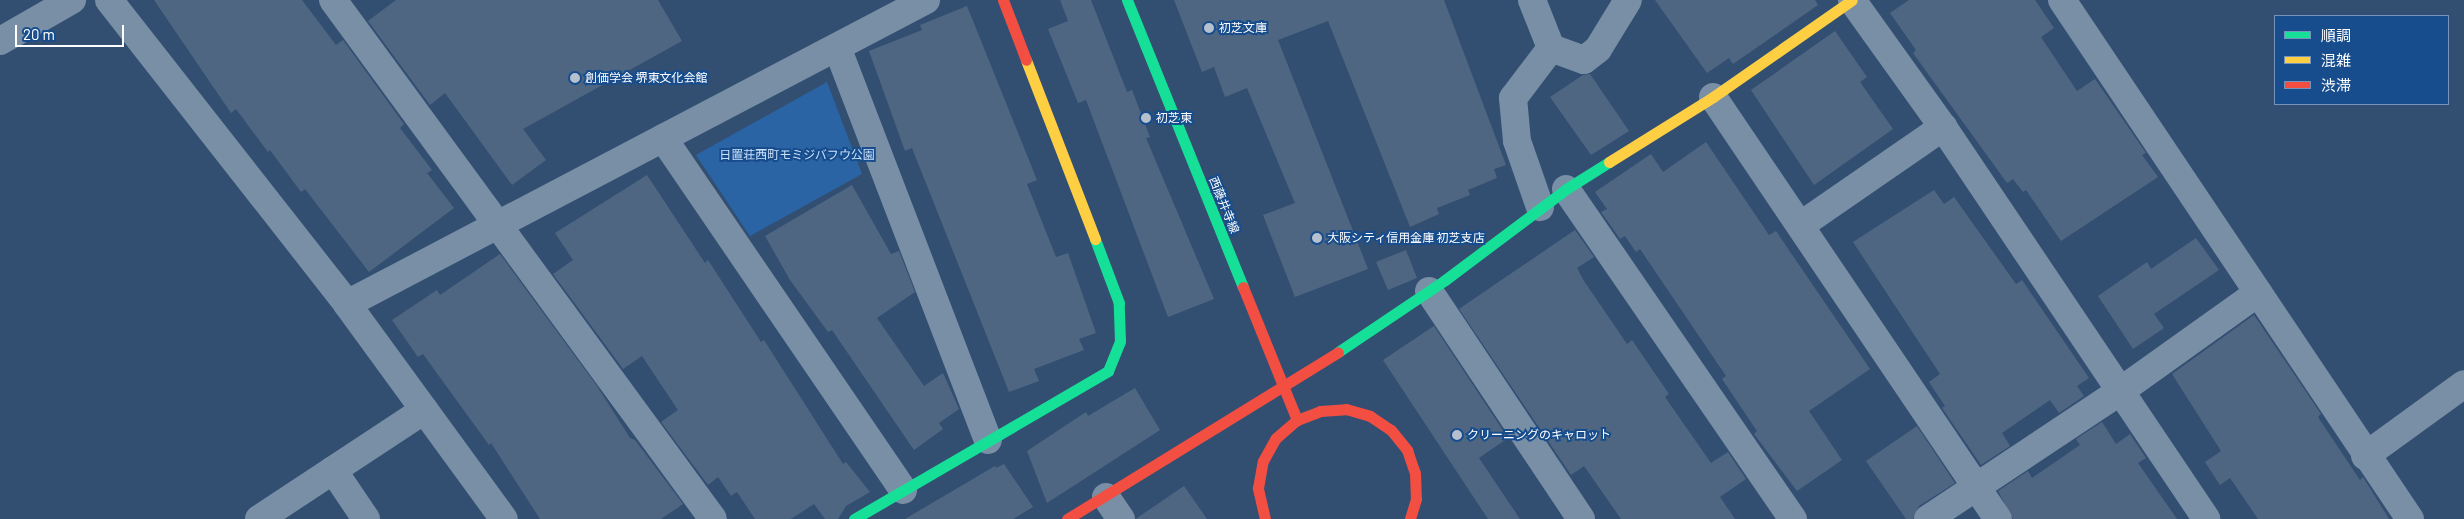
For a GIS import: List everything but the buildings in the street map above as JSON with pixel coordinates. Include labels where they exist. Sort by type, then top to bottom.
[{"type":"street","points":[[0,41],[38,8],[72,0]]},
{"type":"street","points":[[109,0],[347,304],[504,519]]},
{"type":"street","points":[[333,0],[500,225],[713,519]]},
{"type":"street","points":[[347,304],[926,0]]},
{"type":"street","points":[[854,519],[1108,371],[1120,341],[1119,303],[1003,0]]},
{"type":"street","name":"西藤井寺線","points":[[1127,0],[1297,420]]},
{"type":"street","points":[[1532,0],[1551,48],[1584,60],[1598,49],[1628,0]]},
{"type":"street","points":[[1067,519],[1113,508],[1284,388],[1429,291],[1566,189],[1713,97],[1852,0],[1943,127],[2206,519]]},
{"type":"street","points":[[2062,0],[2410,519]]},
{"type":"street","points":[[837,47],[988,440]]},
{"type":"street","points":[[1540,207],[1518,141],[1513,98],[1551,48]]},
{"type":"street","points":[[1713,97],[1998,519]]},
{"type":"street","points":[[1801,225],[1943,127]]},
{"type":"street","points":[[663,138],[903,490]]},
{"type":"street","points":[[1566,189],[1793,519]]},
{"type":"street","points":[[1429,291],[1581,519]]},
{"type":"street","points":[[1928,519],[2119,392],[2258,293]]},
{"type":"street","points":[[2366,456],[2464,384]]},
{"type":"street","points":[[1266,519],[1258,488],[1263,461],[1276,438],[1297,420],[1320,411],[1346,409],[1370,416],[1391,430],[1407,450],[1415,473],[1416,498],[1410,519]]},
{"type":"street","points":[[259,519],[424,410]]},
{"type":"street","points":[[333,470],[366,519]]},
{"type":"green space","name":"日置荘西町モミジバフウ公園","points":[[827,82],[862,174],[750,236],[696,155]]},
{"type":"traffic: fast","points":[[1127,0],[1243,287]]},
{"type":"traffic: fast","points":[[1338,352],[1445,280],[1566,189],[1609,162]]},
{"type":"traffic: fast","points":[[854,519],[1108,371],[1120,341],[1119,303],[1095,239]]},
{"type":"traffic: slow","points":[[1609,162],[1713,97],[1852,0]]},
{"type":"traffic: slow","points":[[1026,60],[1095,239]]},
{"type":"traffic: jam","points":[[1003,0],[1026,60]]},
{"type":"traffic: jam","points":[[1243,287],[1297,420]]},
{"type":"traffic: jam","points":[[1067,519],[1338,352]]},
{"type":"traffic: jam","points":[[1265,519],[1258,488],[1263,461],[1276,438],[1297,420],[1320,411],[1346,409],[1370,416],[1391,430],[1407,450],[1415,473],[1416,499],[1410,519]]},
{"type":"place","name":"初芝文庫","points":[[1209,28]]},
{"type":"place","name":"創価学会 堺東文化会館","points":[[575,78]]},
{"type":"place","name":"初芝東","points":[[1146,118]]},
{"type":"place","name":"大阪シティ信用金庫 初芝支店","points":[[1317,238]]},
{"type":"place","name":"クリーニングのキャロット","points":[[1457,435]]}]
